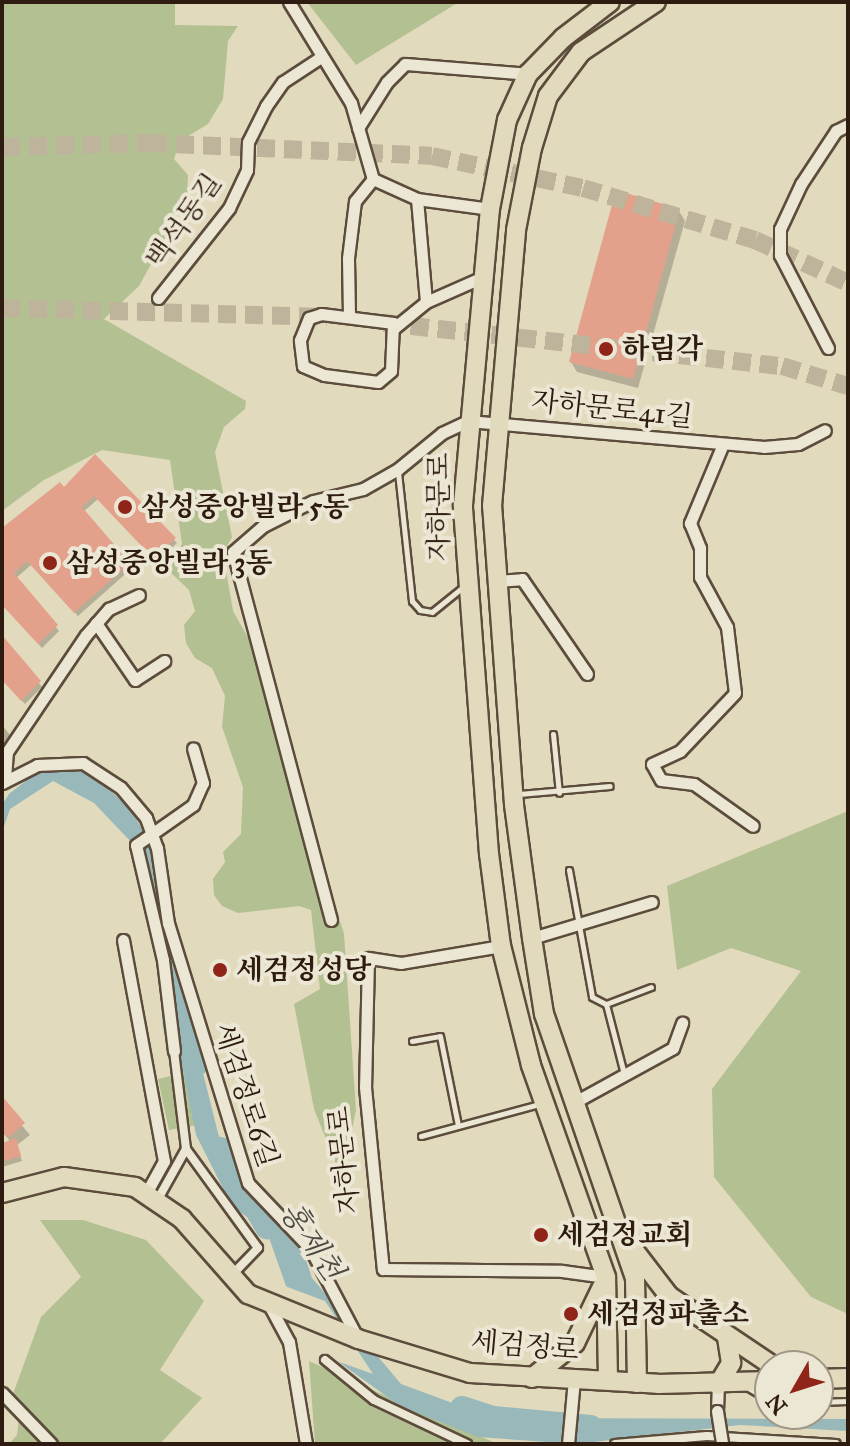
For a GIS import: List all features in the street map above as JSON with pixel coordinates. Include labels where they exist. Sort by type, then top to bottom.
[{"type":"main road","name":"자하문로","points":[[608,1379],[606,1277],[544,1103],[501,946],[467,584],[463,505],[468,421],[490,209],[507,120],[528,74],[563,38],[610,2]]},
{"type":"main road","name":"자하문로","points":[[637,1383],[635,1278],[544,1014],[532,938],[514,794],[496,581],[497,421],[516,230],[532,148],[548,96],[581,52],[656,2]]},
{"type":"main road","points":[[2,1193],[44,1179],[81,1176],[152,1196]]},
{"type":"main road","name":"세검정로","points":[[152,1196],[233,1274],[248,1294],[353,1337],[470,1373],[530,1379],[608,1379],[637,1383],[718,1385],[754,1382]]},
{"type":"main road","points":[[613,1215],[651,1279],[754,1354]]},
{"type":"main road","points":[[530,1379],[575,1343],[606,1277]]},
{"type":"main road","points":[[718,1385],[731,1363],[727,1337]]},
{"type":"street","points":[[289,2],[351,103],[373,179],[417,199],[490,209]]},
{"type":"street","name":"백석동길","points":[[158,298],[229,208],[247,170],[248,142],[266,106],[283,82],[321,57]]},
{"type":"street","points":[[358,128],[387,82],[405,64],[528,74]]},
{"type":"street","points":[[828,348],[780,255],[780,229],[801,184],[836,131],[848,125]]},
{"type":"street","points":[[349,316],[348,258],[355,201],[373,179]]},
{"type":"street","points":[[417,199],[426,302]]},
{"type":"street","points":[[394,328],[349,316],[309,318],[300,340],[303,366],[324,375],[378,382],[391,371],[394,328],[426,302],[483,277]]},
{"type":"street","points":[[331,920],[233,552],[263,526],[301,507],[363,489],[398,469],[442,433],[468,421]]},
{"type":"street","name":"자하문로41길","points":[[468,421],[497,421],[723,444],[798,444],[825,430]]},
{"type":"street","name":"자하문로41길","points":[[723,444],[690,523],[700,548],[700,577],[727,627],[735,693],[680,751],[652,764],[661,780],[694,784],[753,826]]},
{"type":"street","points":[[496,581],[522,579],[587,674]]},
{"type":"street","points":[[4,781],[7,752],[96,623],[124,599],[139,595]]},
{"type":"street","points":[[96,623],[135,680],[164,661]]},
{"type":"street","points":[[193,748],[203,783],[193,805],[136,845],[163,960],[186,1149],[258,1248],[233,1274]]},
{"type":"street","name":"세검정로6길","points":[[4,781],[37,765],[83,763],[121,788],[154,834],[168,923],[248,1183],[310,1248],[353,1337]]},
{"type":"street","points":[[532,938],[576,928],[652,902]]},
{"type":"street","points":[[123,940],[164,1161],[152,1196]]},
{"type":"street","name":"자하문로","points":[[501,946],[401,963],[368,958],[365,1087],[383,1269],[562,1271],[606,1277]]},
{"type":"street","points":[[573,1103],[673,1048],[682,1023]]},
{"type":"street","points":[[152,1196],[186,1149]]},
{"type":"street","name":"세검정로","points":[[276,1307],[289,1342],[306,1444]]},
{"type":"street","points":[[325,1360],[374,1400],[467,1444]]},
{"type":"street","points":[[568,1444],[574,1379]]},
{"type":"street","points":[[718,1385],[717,1411],[722,1444]]},
{"type":"street","points":[[2,1393],[51,1444]]},
{"type":"street","points":[[615,1444],[707,1436],[836,1444]]},
{"type":"lane","points":[[398,469],[412,601],[420,610],[432,612],[467,584]]},
{"type":"lane","points":[[553,734],[559,793]]},
{"type":"lane","points":[[514,794],[559,793],[610,786]]},
{"type":"lane","points":[[569,870],[576,928],[592,997],[606,1004],[651,987]]},
{"type":"lane","points":[[606,1004],[625,1075]]},
{"type":"lane","points":[[412,1041],[440,1036],[458,1125]]},
{"type":"lane","points":[[421,1136],[544,1103]]},
{"type":"lane","points":[[740,1382],[754,1391]]},
{"type":"green space","points":[[2,2],[175,2],[175,25],[238,26],[228,41],[223,99],[208,124],[180,141],[174,159],[188,175],[187,199],[139,286],[104,319],[246,401],[245,409],[224,427],[215,452],[232,537],[223,553],[233,611],[259,657],[344,934],[356,1110],[342,1179],[314,1109],[294,1004],[320,989],[311,910],[299,906],[238,913],[222,906],[214,895],[213,879],[225,862],[223,852],[241,834],[243,787],[222,727],[225,696],[212,668],[195,658],[186,643],[184,625],[195,611],[189,590],[169,571],[182,544],[170,460],[102,450],[44,480],[2,511]]},
{"type":"green space","points":[[307,2],[459,2],[356,65]]},
{"type":"green space","points":[[848,811],[848,1314],[811,1297],[714,1177],[712,1089],[801,971],[731,948],[677,970],[667,886]]},
{"type":"green space","points":[[190,1071],[202,1124],[169,1130],[158,1079]]},
{"type":"green space","points":[[40,1220],[83,1220],[146,1240],[204,1301],[160,1370],[202,1398],[160,1444],[9,1444],[17,1435],[20,1407],[13,1394],[41,1317],[81,1277]]},
{"type":"green space","points":[[309,1361],[406,1405],[498,1444],[315,1444]]},
{"type":"water","name":"홍제천","points":[[69,765],[90,774],[127,805],[147,836],[160,887],[175,1015],[196,1045],[218,1133],[240,1190],[301,1245],[312,1278],[401,1384],[493,1418],[754,1419],[754,1426],[576,1444],[478,1437],[400,1406],[336,1360],[286,1286],[267,1232],[232,1206],[196,1135],[181,1060],[163,1029],[158,962],[132,843],[94,803],[53,781],[10,809],[2,832],[2,805],[9,794],[37,772]]},
{"type":"water","name":"홍제천","points":[[834,1419],[848,1419],[848,1431],[830,1430],[834,1430]]},
{"type":"pier","points":[[282,1285],[325,1301],[373,1374],[331,1359]]},
{"type":"building","points":[[616,190],[680,209],[633,379],[569,362]]},
{"type":"building","points":[[95,454],[176,538],[153,558],[94,496],[82,507],[130,563],[74,613],[27,561],[14,573],[58,625],[38,644],[2,605],[2,528],[60,482],[64,487]]},
{"type":"building","points":[[2,635],[41,681],[21,701],[2,680]]},
{"type":"building","points":[[2,1096],[25,1123],[8,1138],[2,1131]]},
{"type":"building","points":[[16,1138],[21,1156],[2,1162],[2,1143]]},
{"type":"waterway","name":"홍제천","points":[[161,917],[197,1064]]},
{"type":"waterway","name":"홍제천","points":[[221,1149],[267,1227]]},
{"type":"waterway","name":"홍제천","points":[[462,1408],[493,1418],[591,1427]]},
{"type":"tunnel","points":[[2,147],[149,143],[432,156],[583,188],[755,240],[848,283]]},
{"type":"tunnel","points":[[2,308],[327,317]]},
{"type":"tunnel","points":[[384,323],[782,366],[848,386]]},
{"type":"place","name":"하림각","points":[[606,349]]},
{"type":"place","name":"삼성중앙빌라 5동","points":[[125,507]]},
{"type":"place","name":"삼성중앙빌라 3동","points":[[50,563]]},
{"type":"place","name":"세검정성당","points":[[220,970]]},
{"type":"place","name":"세검정교회","points":[[541,1235]]},
{"type":"place","name":"세검정파출소","points":[[571,1314]]}]
